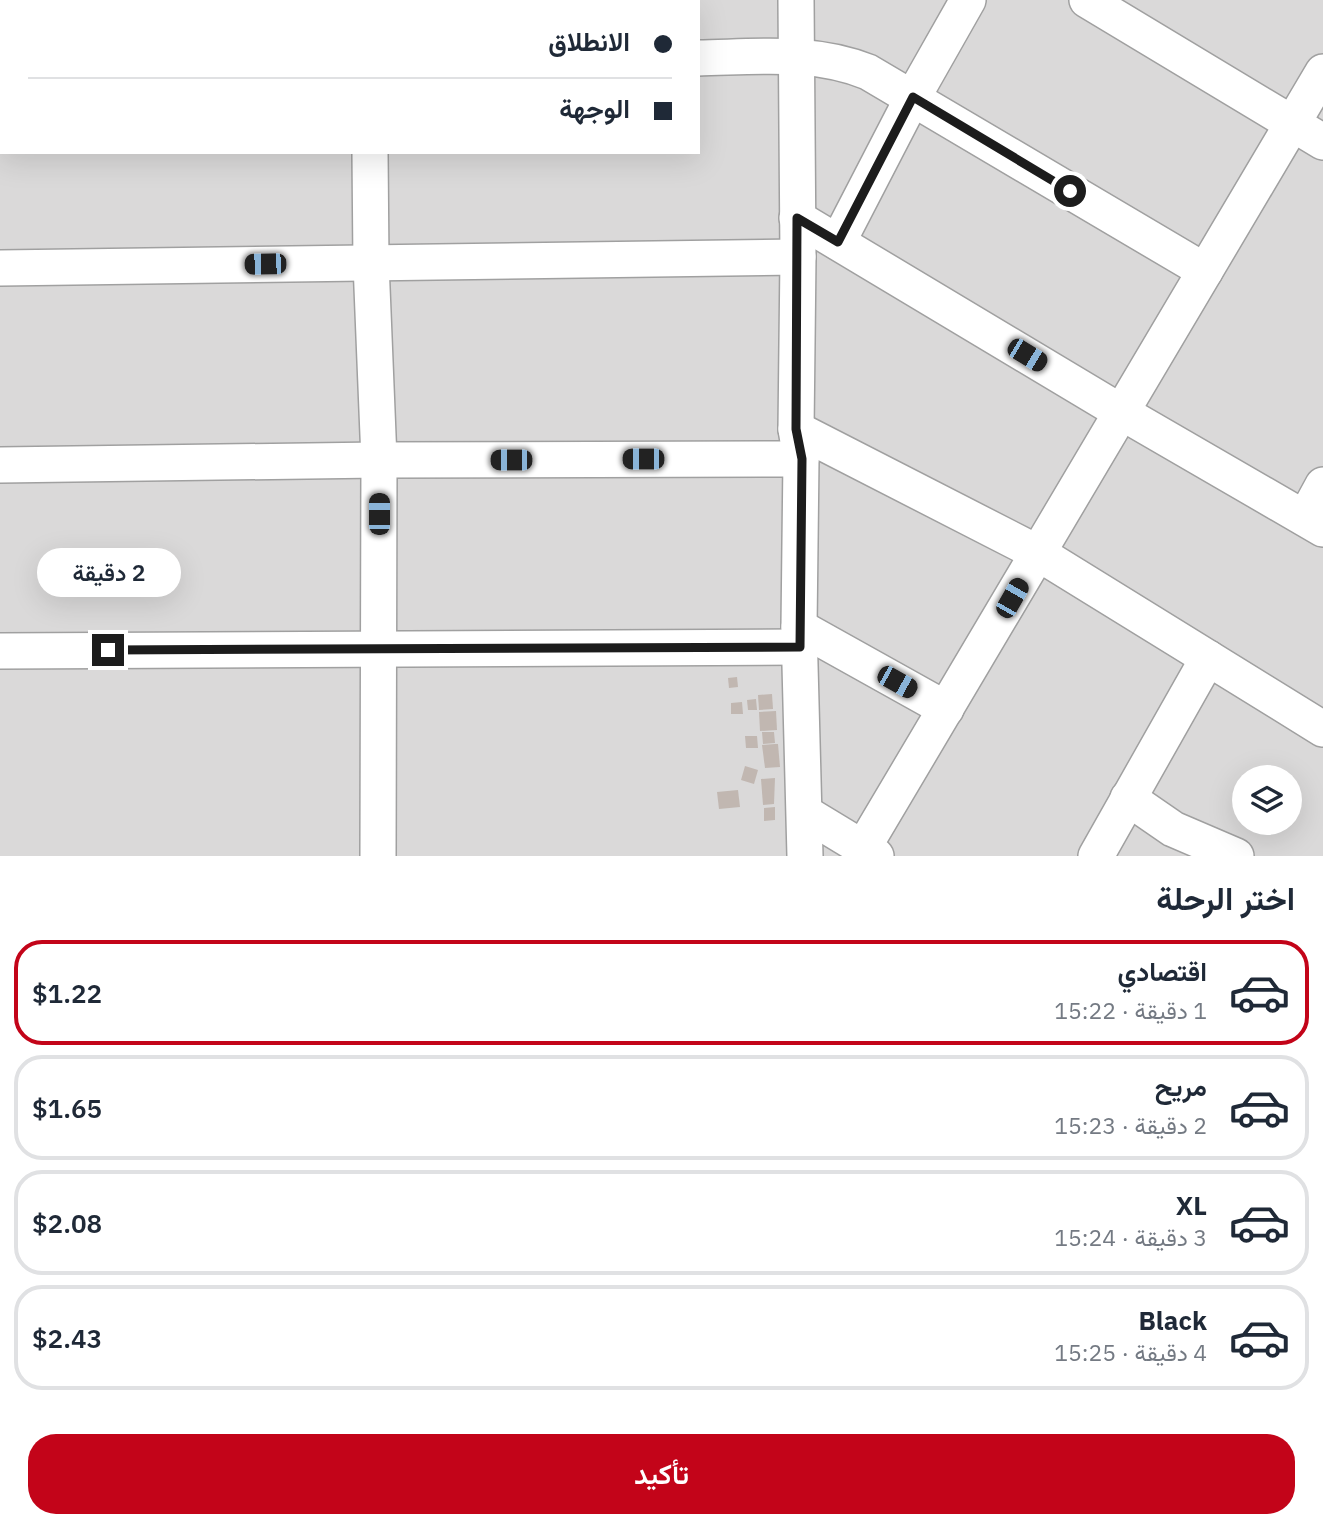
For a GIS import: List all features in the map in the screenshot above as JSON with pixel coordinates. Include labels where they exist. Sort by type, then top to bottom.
[{"type":"street","points":[[796,0],[800,637],[805,856]]},
{"type":"street","points":[[838,242],[913,97],[968,0]]},
{"type":"street","points":[[1087,0],[1323,142]]},
{"type":"street","points":[[700,58],[825,59],[868,72],[1205,271]]},
{"type":"street","points":[[805,813],[869,852],[946,709],[1323,72]]},
{"type":"street","points":[[370,154],[371,263],[379,460],[378,856]]},
{"type":"street","points":[[797,218],[1314,524],[1323,485]]},
{"type":"street","points":[[0,268],[798,257]]},
{"type":"street","points":[[0,465],[379,460],[799,444],[1038,553],[1323,729]]},
{"type":"street","points":[[0,651],[379,649],[800,637],[946,709]]},
{"type":"street","points":[[1096,856],[1208,658]]},
{"type":"street","points":[[1128,798],[1191,839],[1209,843],[1236,856]]},
{"type":"shaded area","points":[[700,0],[1323,0],[1323,856],[0,856],[0,154],[700,154]]},
{"type":"building","points":[[737,677],[738,687],[729,688],[728,678]]},
{"type":"building","points":[[772,694],[773,709],[759,710],[758,695]]},
{"type":"building","points":[[756,699],[757,710],[748,710],[747,700]]},
{"type":"building","points":[[742,702],[743,714],[731,714],[731,703]]},
{"type":"building","points":[[776,711],[777,730],[760,731],[759,712]]},
{"type":"building","points":[[762,732],[774,732],[775,743],[763,744]]},
{"type":"building","points":[[745,736],[757,736],[758,748],[746,748]]},
{"type":"building","points":[[778,744],[780,767],[765,768],[762,745]]},
{"type":"building","points":[[745,766],[758,770],[754,784],[741,780]]},
{"type":"building","points":[[775,778],[774,804],[763,805],[761,779]]},
{"type":"building","points":[[738,790],[740,807],[719,809],[717,792]]},
{"type":"building","points":[[775,807],[775,820],[764,821],[764,808]]},
{"type":"route","points":[[108,650],[800,647],[802,459],[796,429],[797,218],[838,242],[913,97],[1070,191]]}]
